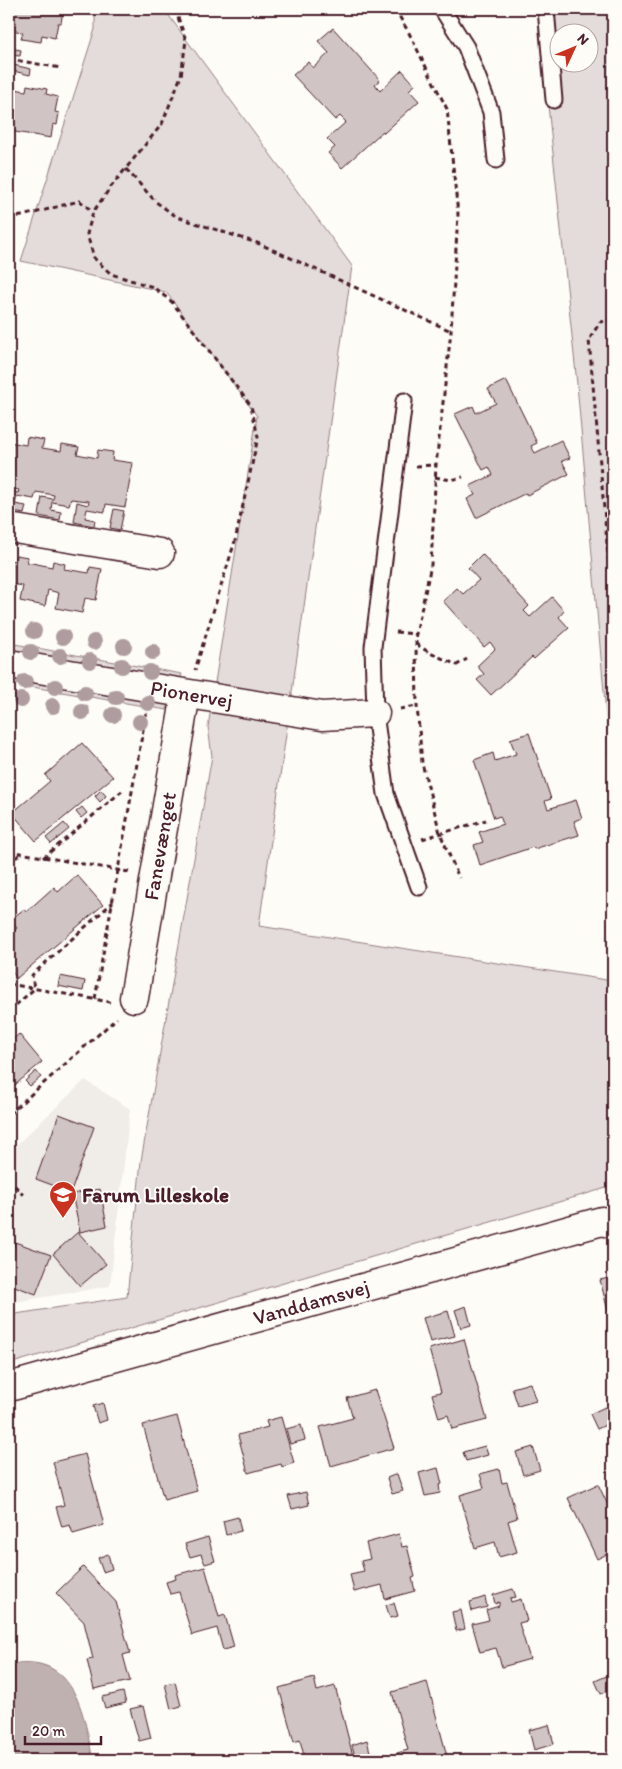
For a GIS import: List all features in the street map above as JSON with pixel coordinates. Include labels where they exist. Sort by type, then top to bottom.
[{"type":"street","points":[[9,528],[160,553]]},
{"type":"street","name":"Pionervej","points":[[9,664],[322,716],[375,713]]},
{"type":"street","name":"Fanevænget","points":[[133,1002],[186,694]]},
{"type":"street","name":"Vanddamsvej","points":[[9,1387],[602,1221],[613,1224]]},
{"type":"lane","points":[[442,9],[466,47],[491,112],[496,160]]},
{"type":"lane","points":[[546,9],[554,100]]},
{"type":"lane","points":[[404,401],[373,647],[375,713],[386,794],[419,887]]},
{"type":"path","points":[[175,9],[186,40],[181,76],[162,124],[93,212],[87,234],[94,258],[111,274],[153,287],[172,302],[251,406],[258,437],[235,540],[186,694]]},
{"type":"path","points":[[394,9],[409,33],[447,109],[458,214],[451,331],[444,381],[435,477],[430,565],[416,634],[416,644],[417,706],[422,763],[440,833],[459,878]]},
{"type":"path","points":[[9,59],[61,68]]},
{"type":"path","points":[[126,169],[156,202],[177,217],[260,244],[451,331]]},
{"type":"path","points":[[9,218],[26,216],[52,207],[80,201],[93,212]]},
{"type":"path","points":[[613,320],[600,322],[589,340],[613,610]]},
{"type":"path","points":[[435,477],[451,480],[463,477]]},
{"type":"path","points":[[416,644],[430,653],[457,665],[467,659]]},
{"type":"path","points":[[95,1000],[146,712]]},
{"type":"path","points":[[43,858],[122,791]]},
{"type":"path","points":[[404,846],[440,833],[486,820]]},
{"type":"path","points":[[9,852],[119,871],[154,875]]},
{"type":"path","points":[[9,864],[21,854]]},
{"type":"path","points":[[34,989],[32,975],[113,902]]},
{"type":"path","points":[[9,984],[95,1000],[133,1002]]},
{"type":"path","points":[[9,1011],[34,989]]},
{"type":"path","points":[[9,1114],[133,1002]]},
{"type":"path","points":[[9,1179],[22,1195]]},
{"type":"shaded area","points":[[95,9],[164,9],[352,266],[259,926],[613,981],[613,1186],[9,1364],[9,1315],[127,1297],[141,1161],[212,756],[208,727],[257,416],[166,292],[21,261],[95,29]]},
{"type":"shaded area","points":[[538,9],[613,9],[613,794],[577,384]]},
{"type":"shaded area","points":[[9,643],[182,674],[180,680],[9,651]]},
{"type":"shaded area","points":[[9,675],[168,702],[167,710],[9,683]]},
{"type":"shaded area","name":"Farum Lilleskole","points":[[85,1080],[130,1109],[110,1286],[9,1303],[9,1152]]},
{"type":"shaded area","points":[[18,1663],[38,1664],[53,1670],[65,1680],[74,1693],[81,1709],[93,1760],[9,1760],[9,1668]]},
{"type":"building","points":[[9,9],[60,9],[63,11],[61,23],[58,23],[55,38],[42,35],[41,42],[21,39],[23,32],[9,30]]},
{"type":"building","points":[[333,28],[380,80],[375,84],[380,91],[402,70],[415,85],[409,90],[419,101],[342,168],[328,153],[335,147],[327,139],[346,122],[340,116],[335,120],[293,75],[308,62],[313,68],[329,53],[318,41]]},
{"type":"building","points":[[9,48],[21,50],[20,56],[9,55]]},
{"type":"building","points":[[9,64],[31,69],[30,75],[9,70]]},
{"type":"building","points":[[27,85],[47,89],[46,94],[58,97],[55,112],[59,113],[57,125],[53,124],[51,138],[9,131],[9,88],[26,91]]},
{"type":"building","points":[[506,380],[537,443],[531,446],[535,453],[561,440],[570,458],[562,461],[569,474],[476,518],[467,499],[475,495],[470,486],[493,475],[489,467],[483,470],[455,414],[473,406],[476,413],[496,403],[488,389]]},
{"type":"building","points":[[27,437],[44,440],[42,448],[61,451],[62,444],[79,447],[77,454],[97,458],[98,450],[113,452],[112,460],[133,463],[125,507],[106,504],[105,512],[87,509],[85,518],[95,520],[94,526],[74,522],[77,502],[88,505],[89,501],[71,499],[69,505],[52,502],[51,510],[61,512],[60,520],[39,516],[42,497],[53,499],[54,495],[36,492],[34,499],[17,496],[15,504],[26,506],[24,514],[9,511],[9,491],[18,493],[19,490],[9,488],[9,442],[26,445]]},
{"type":"building","points":[[114,509],[124,511],[120,530],[110,528]]},
{"type":"building","points":[[482,554],[529,606],[524,611],[530,617],[552,597],[564,611],[559,617],[569,628],[534,659],[532,657],[491,695],[477,680],[484,674],[477,666],[495,649],[490,642],[484,647],[443,601],[457,588],[463,594],[479,580],[468,568]]},
{"type":"building","points":[[16,555],[28,557],[27,562],[52,567],[53,561],[65,564],[64,569],[89,573],[90,567],[102,569],[96,600],[85,598],[82,613],[56,608],[59,593],[48,590],[45,606],[20,601],[23,586],[11,584],[9,597],[9,560],[15,561]]},
{"type":"building","points":[[529,733],[551,799],[545,801],[548,809],[576,800],[582,818],[574,821],[579,835],[534,849],[533,847],[480,865],[474,845],[483,842],[479,832],[503,824],[500,816],[494,818],[474,760],[493,753],[495,761],[516,754],[510,739]]},
{"type":"building","points":[[82,743],[113,777],[36,841],[12,813],[50,781],[45,775]]},
{"type":"building","points":[[101,790],[106,796],[100,802],[95,796]]},
{"type":"building","points":[[82,807],[87,813],[81,818],[76,812]]},
{"type":"building","points":[[64,823],[69,829],[51,844],[46,838]]},
{"type":"building","points":[[77,875],[103,905],[17,978],[9,968],[9,935],[17,928],[10,920],[24,909],[26,912],[54,887],[58,892]]},
{"type":"building","points":[[60,976],[85,981],[83,991],[58,986]]},
{"type":"building","points":[[19,1034],[42,1062],[9,1090],[9,1043]]},
{"type":"building","points":[[36,1071],[41,1077],[30,1086],[25,1081]]},
{"type":"building","points":[[59,1114],[94,1127],[71,1192],[36,1179]]},
{"type":"building","points":[[100,1189],[107,1226],[80,1232],[72,1194]]},
{"type":"building","points":[[9,1216],[13,1242],[9,1242]]},
{"type":"building","points":[[78,1232],[106,1264],[80,1286],[53,1254]]},
{"type":"building","points":[[15,1242],[51,1255],[36,1294],[9,1284],[9,1259]]},
{"type":"building","points":[[613,1277],[613,1351],[607,1328],[612,1326],[600,1280]]},
{"type":"building","points":[[466,1306],[471,1325],[461,1328],[455,1310]]},
{"type":"building","points":[[448,1311],[455,1336],[430,1342],[423,1318]]},
{"type":"building","points":[[464,1339],[487,1420],[452,1429],[448,1415],[439,1418],[432,1394],[441,1392],[429,1349]]},
{"type":"building","points":[[530,1383],[536,1401],[518,1406],[512,1388]]},
{"type":"building","points":[[375,1390],[394,1448],[331,1466],[320,1427],[353,1418],[347,1398]]},
{"type":"building","points":[[103,1403],[107,1420],[98,1423],[93,1406]]},
{"type":"building","points":[[605,1407],[612,1422],[597,1429],[590,1414]]},
{"type":"building","points":[[177,1416],[197,1491],[164,1500],[143,1425]]},
{"type":"building","points":[[281,1417],[294,1463],[282,1467],[281,1464],[248,1473],[238,1435],[268,1427],[266,1421]]},
{"type":"building","points":[[301,1425],[305,1440],[290,1444],[286,1429]]},
{"type":"building","points":[[485,1446],[488,1455],[466,1461],[463,1452]]},
{"type":"building","points":[[533,1447],[540,1470],[523,1475],[516,1452]]},
{"type":"building","points":[[85,1454],[104,1525],[73,1534],[70,1525],[62,1527],[56,1507],[64,1505],[53,1462]]},
{"type":"building","points":[[438,1468],[442,1484],[439,1485],[440,1493],[425,1496],[419,1473]]},
{"type":"building","points":[[499,1469],[502,1483],[507,1482],[517,1518],[508,1521],[517,1552],[499,1557],[495,1542],[475,1548],[460,1495],[484,1488],[480,1474]]},
{"type":"building","points":[[397,1474],[403,1491],[392,1494],[387,1478]]},
{"type":"building","points":[[598,1484],[613,1516],[613,1551],[597,1559],[568,1498]]},
{"type":"building","points":[[306,1492],[309,1505],[292,1509],[288,1496]]},
{"type":"building","points":[[238,1517],[241,1531],[226,1535],[223,1521]]},
{"type":"building","points":[[399,1534],[402,1547],[407,1546],[415,1577],[412,1578],[415,1591],[385,1599],[382,1585],[354,1592],[350,1574],[364,1571],[361,1561],[370,1559],[366,1543]]},
{"type":"building","points":[[208,1537],[215,1561],[205,1564],[201,1554],[190,1557],[185,1544]]},
{"type":"building","points":[[108,1554],[112,1569],[103,1572],[98,1558]]},
{"type":"building","points":[[83,1567],[116,1602],[130,1653],[123,1655],[130,1681],[94,1689],[87,1660],[93,1659],[84,1622],[56,1593]]},
{"type":"building","points":[[205,1567],[219,1617],[225,1615],[234,1647],[223,1650],[217,1628],[192,1635],[179,1592],[170,1594],[166,1582],[176,1579],[175,1575]]},
{"type":"building","points":[[513,1589],[516,1597],[510,1598],[511,1602],[521,1599],[527,1621],[519,1623],[530,1659],[502,1667],[496,1648],[480,1652],[472,1624],[489,1620],[486,1610],[499,1606],[499,1602],[495,1604],[493,1595]]},
{"type":"building","points":[[485,1597],[487,1607],[472,1611],[470,1602]]},
{"type":"building","points":[[394,1603],[398,1616],[390,1618],[386,1605]]},
{"type":"building","points":[[461,1610],[465,1629],[456,1631],[452,1612]]},
{"type":"building","points":[[609,1675],[613,1688],[601,1694],[595,1681]]},
{"type":"building","points":[[314,1678],[317,1691],[335,1686],[354,1760],[305,1760],[300,1740],[294,1742],[279,1688]]},
{"type":"building","points":[[175,1682],[181,1706],[171,1709],[165,1684]]},
{"type":"building","points":[[427,1682],[447,1756],[436,1760],[399,1760],[397,1753],[408,1750],[392,1692]]},
{"type":"building","points":[[123,1692],[126,1703],[105,1708],[102,1697]]},
{"type":"building","points":[[143,1706],[151,1738],[139,1741],[130,1709]]},
{"type":"building","points":[[549,1725],[554,1744],[534,1750],[529,1730]]},
{"type":"building","points":[[367,1740],[372,1760],[356,1760],[352,1745]]},
{"type":"place","name":"Farum Lilleskole","points":[[63,1219]]}]
